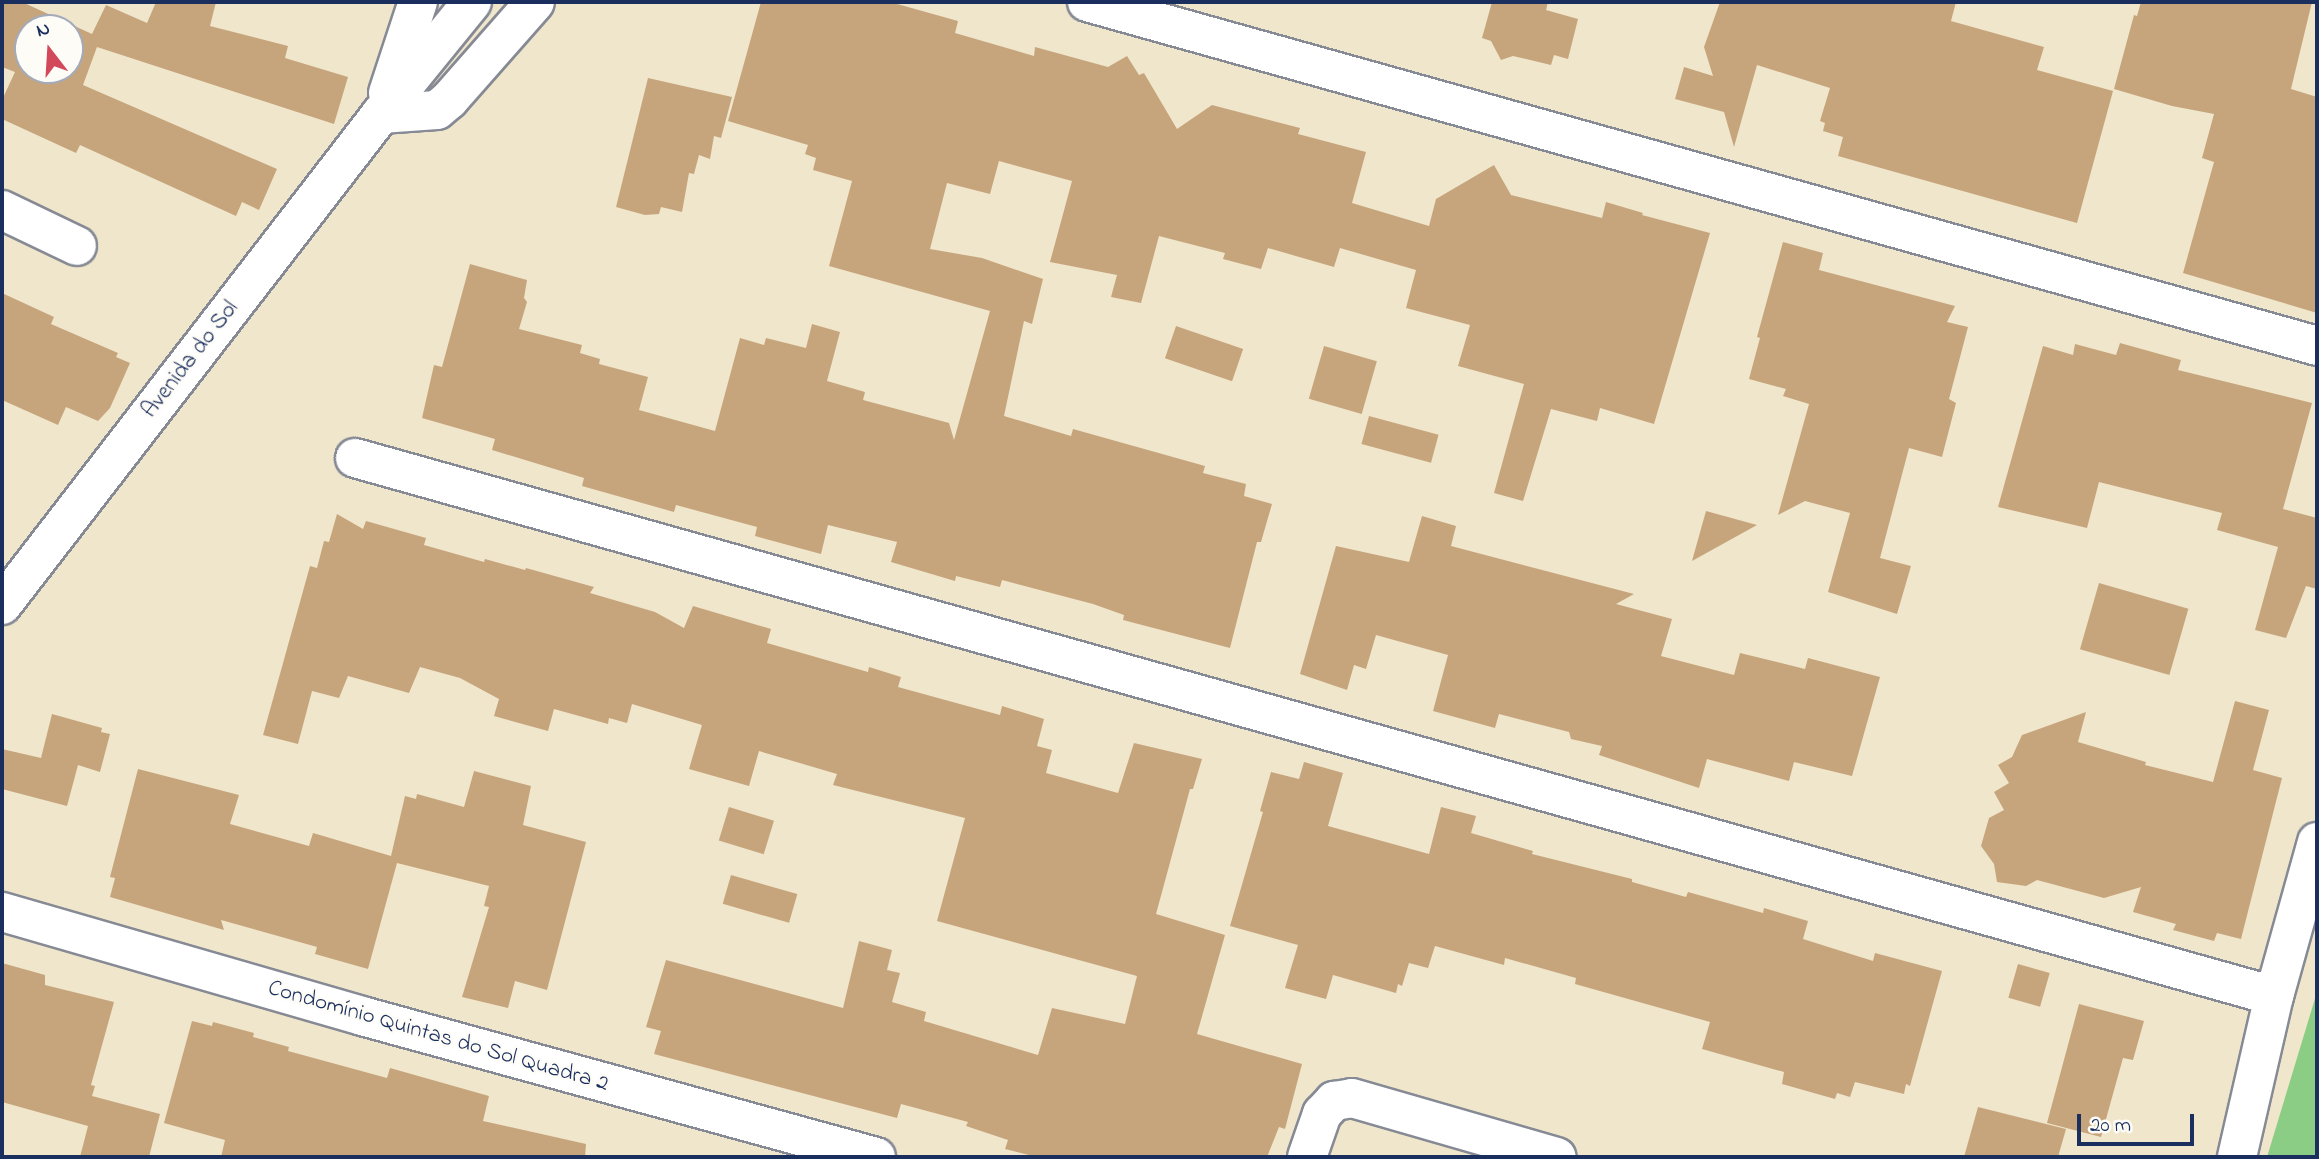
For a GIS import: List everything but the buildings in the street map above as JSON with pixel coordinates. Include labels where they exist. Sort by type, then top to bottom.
[{"type":"street","points":[[418,2],[381,114],[437,110],[449,100],[535,2]]},
{"type":"street","name":"Avenida do Sol","points":[[2,606],[381,114],[471,2]]},
{"type":"street","points":[[1087,2],[2317,346]]},
{"type":"street","points":[[2,209],[77,246]]},
{"type":"street","points":[[355,458],[2274,996]]},
{"type":"street","points":[[2237,1157],[2274,996],[2317,842]]},
{"type":"street","name":"Condomínio Quintas do Sol Quadra 2","points":[[2,912],[362,1016],[876,1157]]},
{"type":"street","points":[[1307,1157],[1322,1114],[1334,1101],[1352,1098],[1557,1157]]},
{"type":"green space","points":[[2317,992],[2317,1157],[2267,1157]]}]
